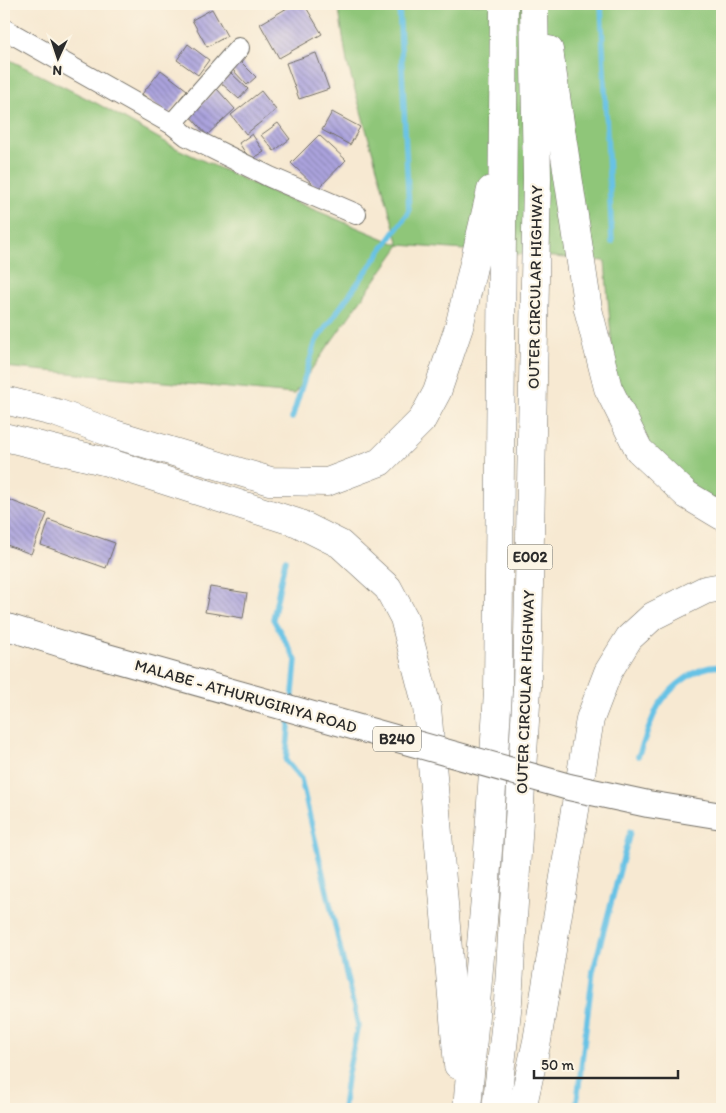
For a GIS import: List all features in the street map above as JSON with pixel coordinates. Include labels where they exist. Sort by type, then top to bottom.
[{"type":"highway","name":"OUTER CIRCULAR HIGHWAY","points":[[467,1109],[485,898],[498,692],[504,4]]},
{"type":"highway","name":"OUTER CIRCULAR HIGHWAY","points":[[496,1109],[508,1002],[527,688],[537,179],[534,4]]},
{"type":"highway","points":[[542,4],[588,309],[608,388],[639,450],[688,496],[722,516]]},
{"type":"highway","points":[[4,400],[57,413],[114,434],[270,481],[327,482],[380,462],[422,420],[437,392],[459,328],[502,145]]},
{"type":"highway","points":[[4,437],[107,462],[298,522],[340,544],[388,588],[404,618],[426,707],[461,1109]]},
{"type":"highway","points":[[522,1109],[537,1041],[590,719],[608,672],[629,638],[653,616],[705,590],[722,587]]},
{"type":"main road","name":"MALABE - ATHURUGIRIYA ROAD","points":[[4,626],[75,648],[569,787],[648,804],[722,816]]},
{"type":"street","points":[[4,29],[172,124],[187,136],[270,177],[356,214]]},
{"type":"street","points":[[172,124],[239,48]]},
{"type":"green space","points":[[338,4],[722,4],[722,502],[665,495],[614,374],[605,261],[400,245],[294,394],[4,367],[4,57],[98,104],[176,148],[262,188],[399,245],[347,62]]},
{"type":"building","points":[[294,4],[304,4],[322,34],[279,58],[260,24]]},
{"type":"building","points":[[212,9],[227,36],[207,47],[192,20]]},
{"type":"building","points":[[188,44],[209,60],[198,75],[177,60]]},
{"type":"building","points":[[316,53],[329,89],[299,99],[286,63]]},
{"type":"building","points":[[240,61],[256,77],[247,85],[232,69]]},
{"type":"building","points":[[161,70],[187,90],[168,114],[142,94]]},
{"type":"building","points":[[231,73],[248,89],[239,99],[221,83]]},
{"type":"building","points":[[217,89],[235,109],[207,135],[189,115]]},
{"type":"building","points":[[261,91],[276,110],[246,134],[231,115]]},
{"type":"building","points":[[332,112],[360,127],[350,145],[322,130]]},
{"type":"building","points":[[278,123],[290,139],[274,151],[261,135]]},
{"type":"building","points":[[252,134],[264,152],[250,160],[239,143]]},
{"type":"building","points":[[319,135],[346,160],[318,189],[291,163]]},
{"type":"building","points":[[4,498],[47,514],[31,554],[4,544]]},
{"type":"building","points":[[49,520],[115,543],[106,568],[41,545]]},
{"type":"building","points":[[210,587],[247,593],[243,618],[205,612]]},
{"type":"waterway","points":[[292,418],[316,341],[409,212],[399,4]]},
{"type":"waterway","points":[[601,4],[612,242]]},
{"type":"waterway","points":[[285,560],[273,619],[296,660],[292,703]]},
{"type":"waterway","points":[[638,756],[656,710],[664,698],[678,684],[695,673],[704,669],[722,667]]},
{"type":"waterway","points":[[290,715],[286,761],[301,779],[358,1025],[347,1078],[343,1109]]},
{"type":"waterway","points":[[576,1109],[593,971],[630,832]]}]
